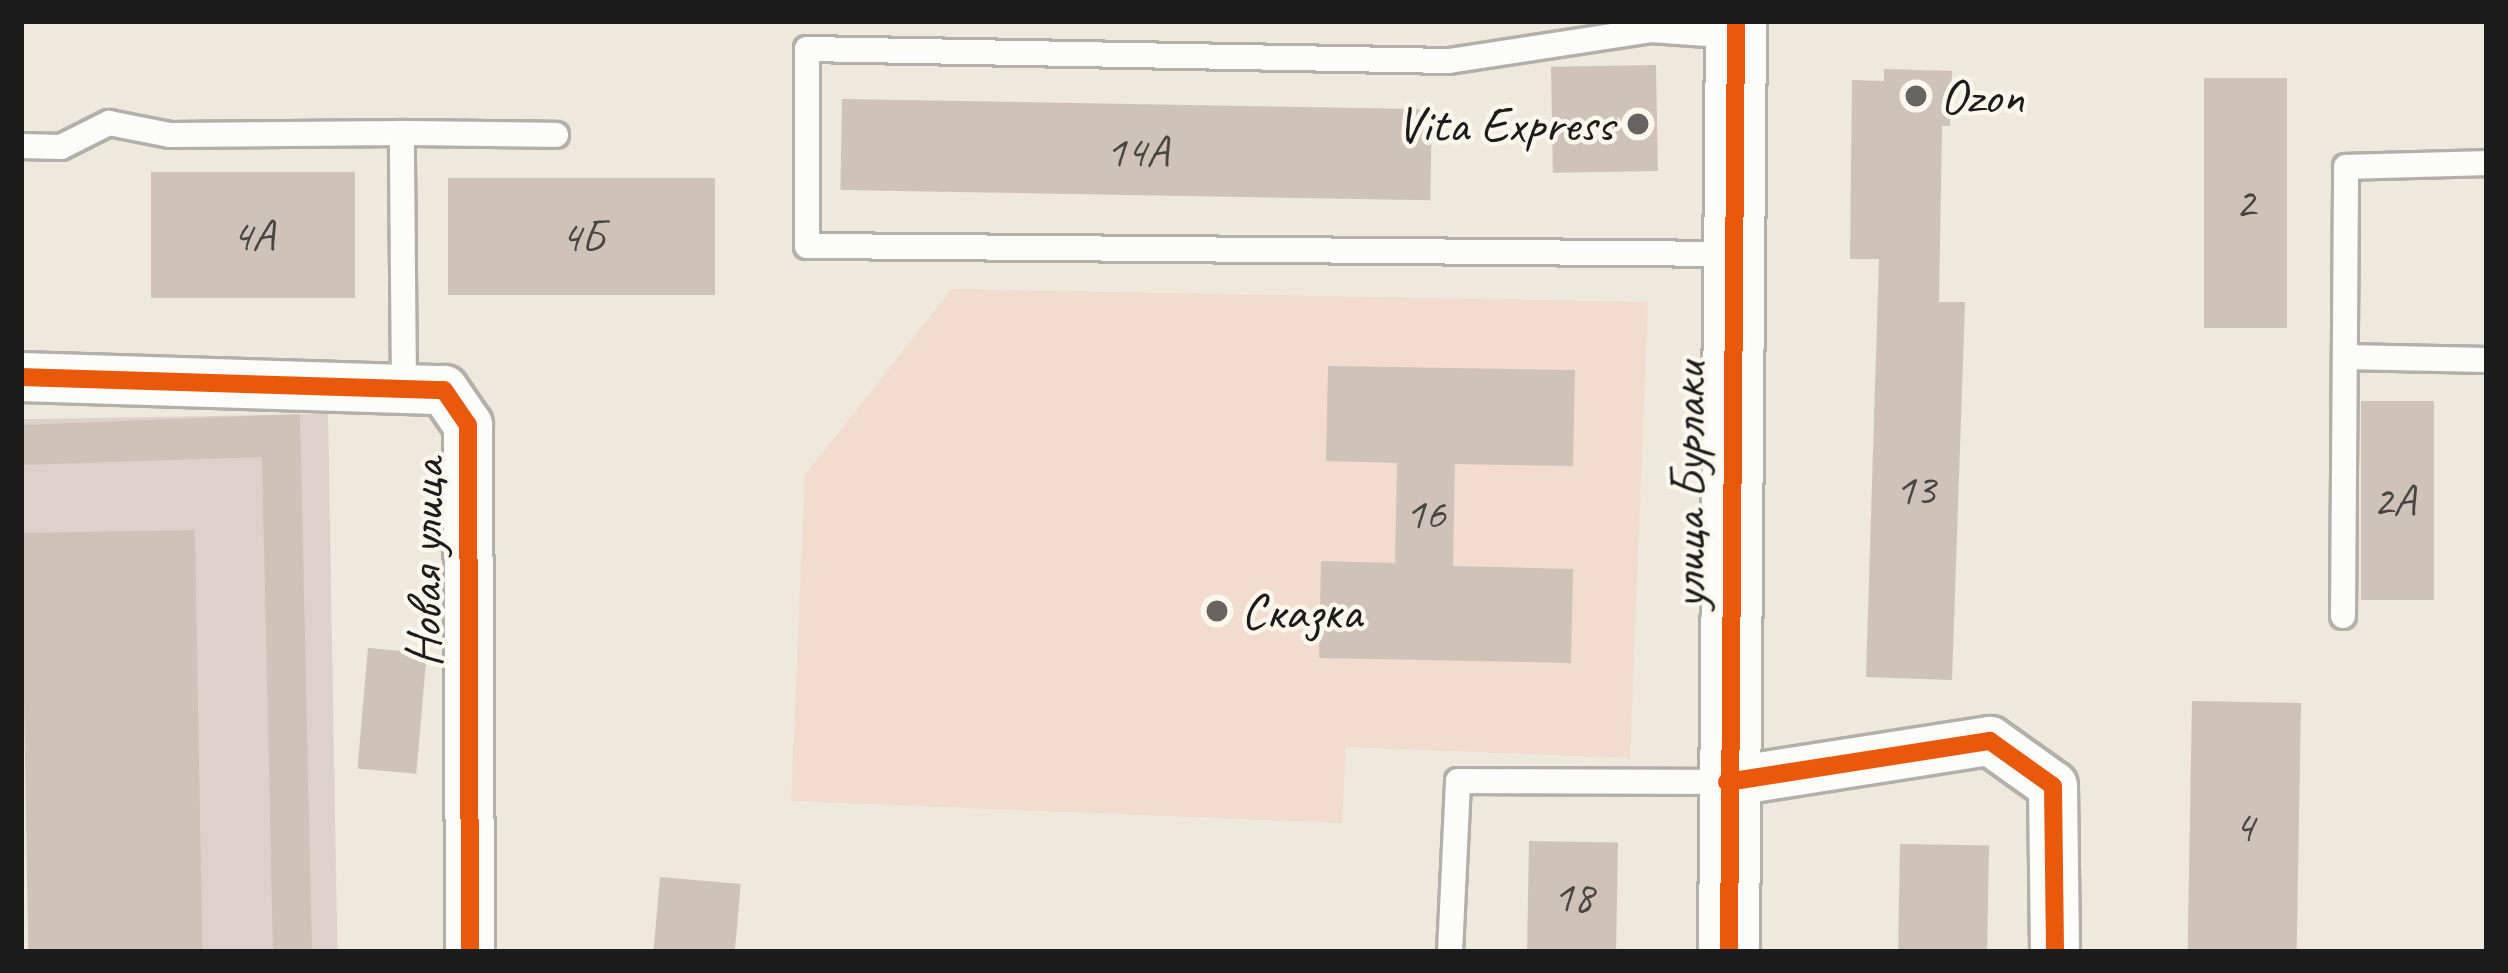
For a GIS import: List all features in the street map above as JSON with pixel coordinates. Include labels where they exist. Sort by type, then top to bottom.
[{"type":"street","name":"улица Бурлаки","points":[[1729,952],[1736,28]]},
{"type":"street","name":"Новая улица","points":[[21,377],[444,390],[468,425],[470,952]]},
{"type":"street","points":[[1727,782],[1990,741],[2053,786],[2055,952]]},
{"type":"lane","points":[[1731,254],[807,246],[807,50],[1449,61],[1651,30],[1736,28]]},
{"type":"lane","points":[[21,146],[61,147],[109,123],[170,135],[556,135]]},
{"type":"lane","points":[[402,133],[404,387]]},
{"type":"lane","points":[[2343,616],[2346,166],[2487,164]]},
{"type":"lane","points":[[2345,357],[2487,360]]},
{"type":"lane","points":[[1450,952],[1458,781],[1727,782]]},
{"type":"shaded area","name":"Сказка","points":[[952,289],[1648,302],[1630,758],[1346,747],[1342,823],[791,801],[805,475]]},
{"type":"shaded area","points":[[328,414],[337,952],[30,952],[21,419]]},
{"type":"building","points":[[1656,65],[1658,171],[1553,173],[1551,67]]},
{"type":"building","points":[[1884,69],[1952,71],[1950,126],[1942,126],[1939,302],[1965,302],[1952,680],[1866,677],[1879,259],[1850,259],[1852,80],[1884,81]]},
{"type":"building","points":[[2204,78],[2287,78],[2287,328],[2204,328]]},
{"type":"building","points":[[842,99],[1432,109],[1430,200],[840,190]]},
{"type":"building","points":[[151,172],[355,172],[355,298],[151,298]]},
{"type":"building","points":[[448,178],[715,178],[715,295],[448,295]]},
{"type":"building","points":[[1328,366],[1575,370],[1573,466],[1455,464],[1453,566],[1573,569],[1571,663],[1319,658],[1321,561],[1395,563],[1397,463],[1326,461]]},
{"type":"building","points":[[2361,401],[2434,401],[2434,600],[2361,600]]},
{"type":"building","points":[[300,414],[312,952],[273,952],[262,457],[21,465],[21,425]]},
{"type":"building","points":[[195,530],[202,952],[28,952],[21,533]]},
{"type":"building","points":[[368,648],[427,653],[416,774],[357,769]]},
{"type":"building","points":[[2192,701],[2301,703],[2297,952],[2188,952]]},
{"type":"building","points":[[1529,841],[1618,843],[1616,952],[1527,952]]},
{"type":"building","points":[[1900,844],[1989,846],[1987,952],[1898,952]]},
{"type":"building","points":[[660,877],[741,884],[735,952],[653,952]]},
{"type":"cycle path","points":[[1729,952],[1736,21]]},
{"type":"cycle path","points":[[21,377],[444,390],[468,425],[470,952]]},
{"type":"cycle path","points":[[1727,782],[1990,741],[2053,786],[2055,952]]},
{"type":"place","name":"Ozon","points":[[1916,96]]},
{"type":"place","name":"Vita Express","points":[[1638,124]]},
{"type":"place","name":"Сказка","points":[[1217,611]]}]
